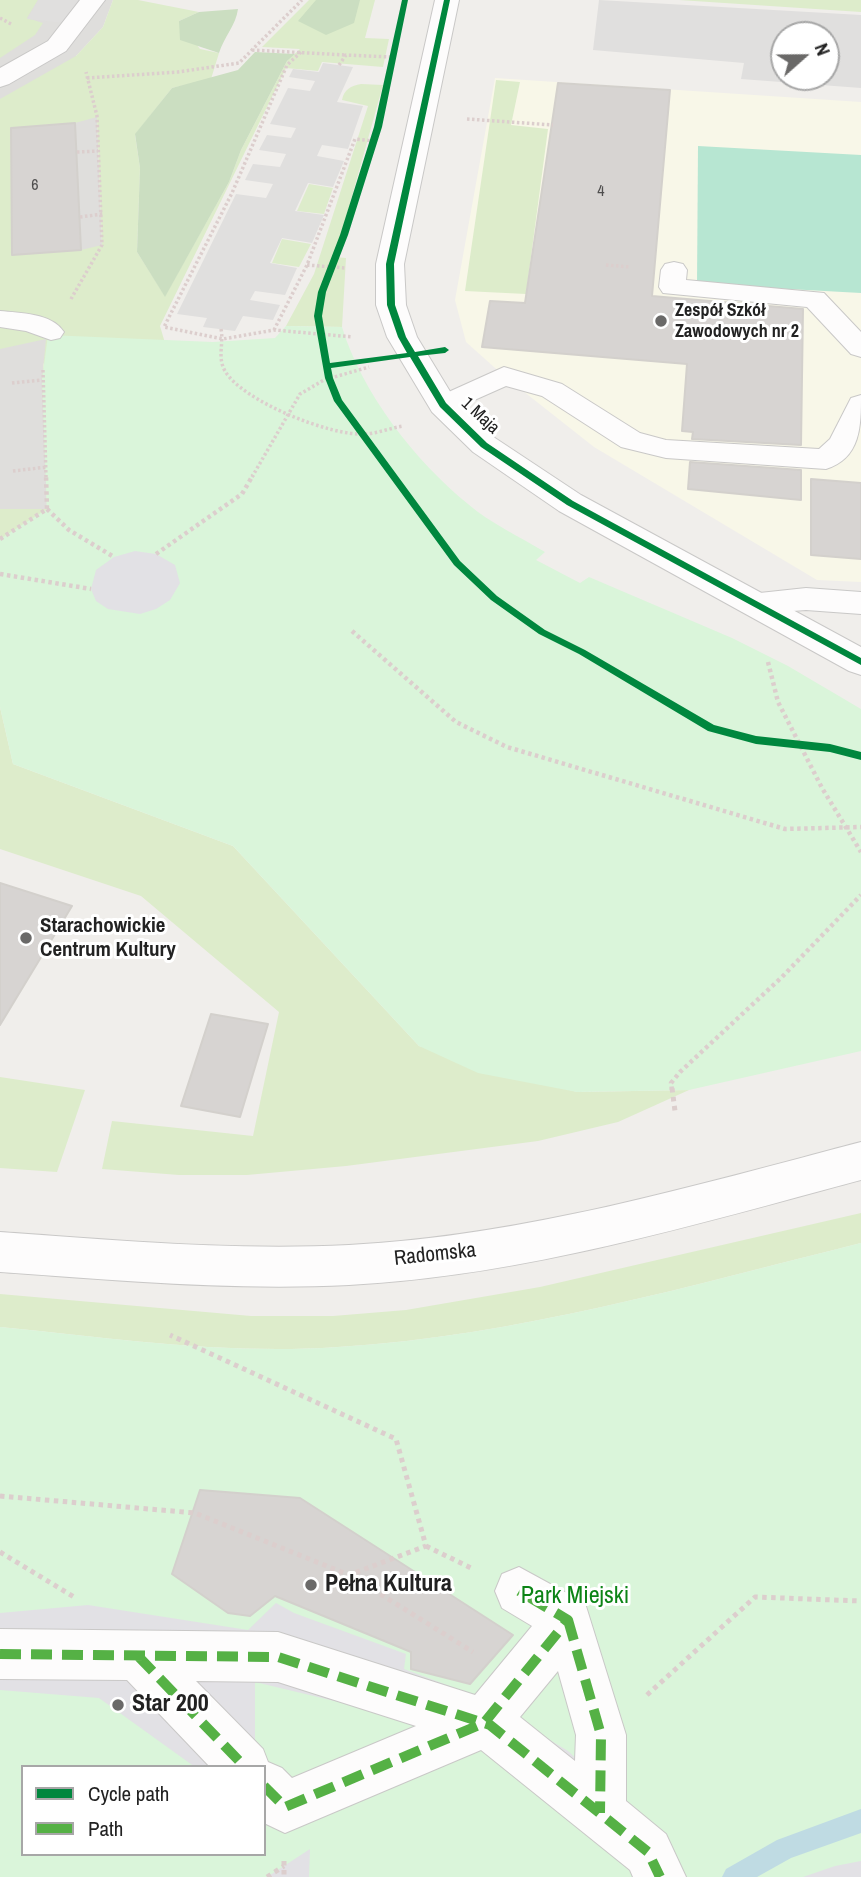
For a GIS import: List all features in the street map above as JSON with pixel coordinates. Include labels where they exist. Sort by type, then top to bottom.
[{"type":"street","points":[[0,79],[57,46],[93,0]]},
{"type":"street","name":"1 Maja","points":[[446,0],[390,264],[391,305],[402,337],[443,405],[484,445],[570,503],[861,662]]},
{"type":"street","name":"Radomska","points":[[0,1252],[218,1267],[350,1265],[520,1246],[725,1198],[861,1161]]},
{"type":"street","points":[[519,1591],[568,1620],[601,1735],[600,1813]]},
{"type":"street","points":[[266,1788],[285,1807],[484,1723],[568,1620]]},
{"type":"street","points":[[0,1654],[278,1657],[490,1725],[648,1852],[660,1877]]},
{"type":"street","points":[[138,1656],[243,1765]]},
{"type":"lane","points":[[674,270],[672,287],[815,299],[861,348]]},
{"type":"lane","points":[[0,319],[32,323],[51,332]]},
{"type":"lane","points":[[443,405],[504,376],[552,390],[631,440],[666,449],[861,463]]},
{"type":"lane","points":[[826,460],[842,444],[861,404]]},
{"type":"lane","points":[[752,603],[806,599],[861,603]]},
{"type":"path","points":[[87,78],[178,72],[239,63],[302,0]]},
{"type":"path","points":[[252,50],[392,56]]},
{"type":"path","points":[[301,52],[288,65],[232,193],[164,327],[223,338],[274,330],[356,337]]},
{"type":"path","points":[[339,65],[346,55]]},
{"type":"path","points":[[458,118],[553,125]]},
{"type":"path","points":[[370,153],[377,141],[378,127]]},
{"type":"path","points":[[274,330],[307,265],[355,139],[377,141]]},
{"type":"path","points":[[77,152],[98,151]]},
{"type":"path","points":[[80,217],[103,215]]},
{"type":"path","points":[[307,265],[335,262],[351,268]]},
{"type":"path","points":[[327,279],[335,262]]},
{"type":"path","points":[[221,330],[223,338],[220,355],[231,379],[252,396],[320,428],[364,434],[407,424]]},
{"type":"path","points":[[334,389],[327,366],[411,353]]},
{"type":"path","points":[[156,554],[242,494],[291,414],[292,404],[300,394],[329,378],[370,367]]},
{"type":"path","points":[[12,383],[42,380]]},
{"type":"path","points":[[356,423],[371,444]]},
{"type":"path","points":[[13,471],[47,467]]},
{"type":"path","points":[[47,509],[69,530],[114,557]]},
{"type":"path","points":[[0,574],[91,589]]},
{"type":"path","points":[[352,631],[456,722],[507,747],[785,829],[861,827]]},
{"type":"path","points":[[766,651],[778,702],[822,788],[861,852]]},
{"type":"path","points":[[675,1111],[671,1083],[680,1072],[782,977],[861,895]]},
{"type":"path","points":[[170,1335],[396,1439],[426,1546],[349,1575]]},
{"type":"path","points":[[0,1496],[195,1513],[349,1575],[476,1654]]},
{"type":"path","points":[[601,1735],[755,1597],[861,1601]]},
{"type":"path","points":[[267,1877],[284,1866]]},
{"type":"shaded area","points":[[0,0],[113,0],[103,27],[76,56],[97,116],[102,245],[43,365],[47,509],[0,539]]},
{"type":"shaded area","points":[[38,0],[93,0],[75,24],[27,19]]},
{"type":"shaded area","points":[[599,0],[861,15],[861,88],[840,86],[840,21],[770,21],[770,81],[741,79],[744,63],[593,50]]},
{"type":"shaded area","points":[[323,63],[353,67],[337,102],[363,106],[348,149],[322,145],[317,156],[344,161],[333,187],[308,183],[295,211],[324,215],[312,243],[282,238],[270,263],[297,268],[285,295],[255,291],[250,300],[280,305],[273,320],[243,316],[235,331],[203,327],[207,318],[177,314],[236,194],[266,198],[273,184],[245,180],[253,164],[280,167],[286,154],[259,150],[267,135],[291,138],[296,128],[270,124],[288,88],[310,91],[315,81],[289,77],[293,69],[319,72]]},
{"type":"shaded area","name":"Zespół Szkół Zawodowych nr 2","points":[[495,78],[861,102],[861,582],[817,580],[594,447],[504,376],[466,342],[455,300]]},
{"type":"shaded area","points":[[135,551],[156,554],[175,565],[180,583],[170,600],[156,609],[140,614],[108,609],[96,601],[91,589],[96,570],[114,557]]},
{"type":"shaded area","points":[[276,1603],[294,1613],[406,1654],[404,1669],[479,1697],[568,1751],[662,1839],[629,1861],[485,1737],[255,1682],[255,1765],[192,1765],[99,1698],[0,1690],[0,1613],[88,1605],[248,1630]]},
{"type":"shaded area","points":[[310,1849],[309,1877],[267,1877],[284,1866]]},
{"type":"shaded area","points":[[861,1861],[861,1877],[803,1877],[835,1866]]},
{"type":"green space","points":[[0,0],[38,0],[27,18],[43,23],[35,35],[0,58]]},
{"type":"green space","points":[[113,0],[138,0],[199,12],[179,21],[200,49],[219,53],[211,79],[172,88],[135,135],[140,168],[137,252],[165,296],[229,182],[241,150],[287,61],[300,49],[262,47],[309,0],[375,0],[365,38],[389,39],[383,67],[322,62],[318,71],[286,68],[160,326],[175,377],[0,562],[0,509],[47,509],[42,380],[46,339],[0,349],[0,99],[76,56],[103,27]],"holes":[[[97,117],[102,245],[81,250],[12,255],[11,128],[75,123]]]},
{"type":"green space","points":[[316,0],[360,0],[354,23],[326,35],[298,21]]},
{"type":"green space","points":[[679,0],[861,0],[861,12]]},
{"type":"green space","points":[[238,9],[219,53],[180,40],[179,21],[199,12]]},
{"type":"green space","points":[[255,52],[295,54],[287,61],[241,150],[229,182],[165,297],[137,252],[140,168],[135,134],[172,88],[238,70]]},
{"type":"green space","points":[[496,80],[520,82],[511,125],[548,129],[526,294],[465,291]]},
{"type":"green space","points":[[361,84],[383,85],[335,257],[346,258],[342,327],[286,326],[314,274],[368,106],[342,100],[343,96],[349,89]]},
{"type":"green space","points":[[698,146],[861,155],[861,293],[697,284]]},
{"type":"green space","points":[[309,184],[333,188],[324,214],[297,211]]},
{"type":"green space","points":[[282,239],[311,244],[299,267],[272,263]]},
{"type":"green space","points":[[286,326],[342,327],[351,352],[377,401],[410,447],[448,487],[477,511],[545,552],[536,560],[580,583],[589,577],[732,638],[788,666],[861,709],[861,1051],[689,1090],[577,1092],[478,1073],[419,1046],[233,846],[13,764],[0,707],[0,539],[47,509],[42,380],[48,335],[213,342],[275,338]]},
{"type":"green space","points":[[0,707],[13,764],[233,846],[419,1046],[577,1092],[689,1090],[618,1122],[538,1141],[346,1166],[247,1175],[179,1175],[102,1169],[112,1121],[253,1136],[279,1012],[141,896],[0,849]]},
{"type":"green space","points":[[0,1077],[85,1090],[57,1172],[0,1168]]},
{"type":"green space","points":[[861,1213],[861,1243],[602,1307],[536,1321],[405,1341],[338,1347],[253,1349],[169,1344],[0,1327],[0,1294],[251,1316],[333,1316],[406,1310],[540,1287]]},
{"type":"green space","name":"Park Miejski","points":[[861,1243],[861,1877],[0,1877],[0,1327],[211,1347],[338,1347],[471,1332],[536,1321],[667,1292]]},
{"type":"building","points":[[558,83],[670,90],[652,296],[803,309],[801,445],[692,439],[693,432],[682,431],[687,364],[482,347],[490,301],[525,303]]},
{"type":"building","points":[[75,123],[81,250],[12,255],[11,128]]},
{"type":"building","points":[[690,462],[801,470],[801,500],[688,489]]},
{"type":"building","points":[[811,479],[861,483],[861,559],[811,555]]},
{"type":"building","name":"Starachowickie Centrum Kultury","points":[[0,883],[72,906],[0,1025]]},
{"type":"building","points":[[211,1014],[268,1024],[240,1117],[181,1106]]},
{"type":"building","name":"Pełna Kultura","points":[[200,1490],[300,1498],[513,1635],[470,1684],[411,1669],[411,1652],[275,1596],[250,1616],[228,1613],[172,1574]]},
{"type":"waterway","points":[[734,1877],[785,1848],[861,1821]]},
{"type":"marked path","points":[[266,1788],[285,1807],[484,1723],[568,1620],[519,1591]]},
{"type":"marked path","points":[[568,1620],[601,1735],[600,1813]]},
{"type":"marked path","points":[[0,1654],[278,1657],[490,1725],[648,1852],[660,1877]]},
{"type":"marked path","points":[[138,1656],[243,1765]]},
{"type":"cycle path","points":[[405,0],[378,127],[344,235],[322,292],[318,316],[329,378],[338,401],[457,563],[494,598],[542,632],[582,652],[711,728],[756,740],[830,748],[861,756]]},
{"type":"cycle path","points":[[447,0],[390,264],[391,305],[402,337],[443,405],[484,445],[570,503],[861,662]]},
{"type":"cycle path","points":[[327,366],[445,350]]},
{"type":"place","name":"Zespół Szkół Zawodowych nr 2","points":[[661,321]]},
{"type":"place","name":"Starachowickie Centrum Kultury","points":[[26,938]]},
{"type":"place","name":"Pełna Kultura","points":[[311,1585]]},
{"type":"place","name":"Star 200","points":[[118,1705]]}]
